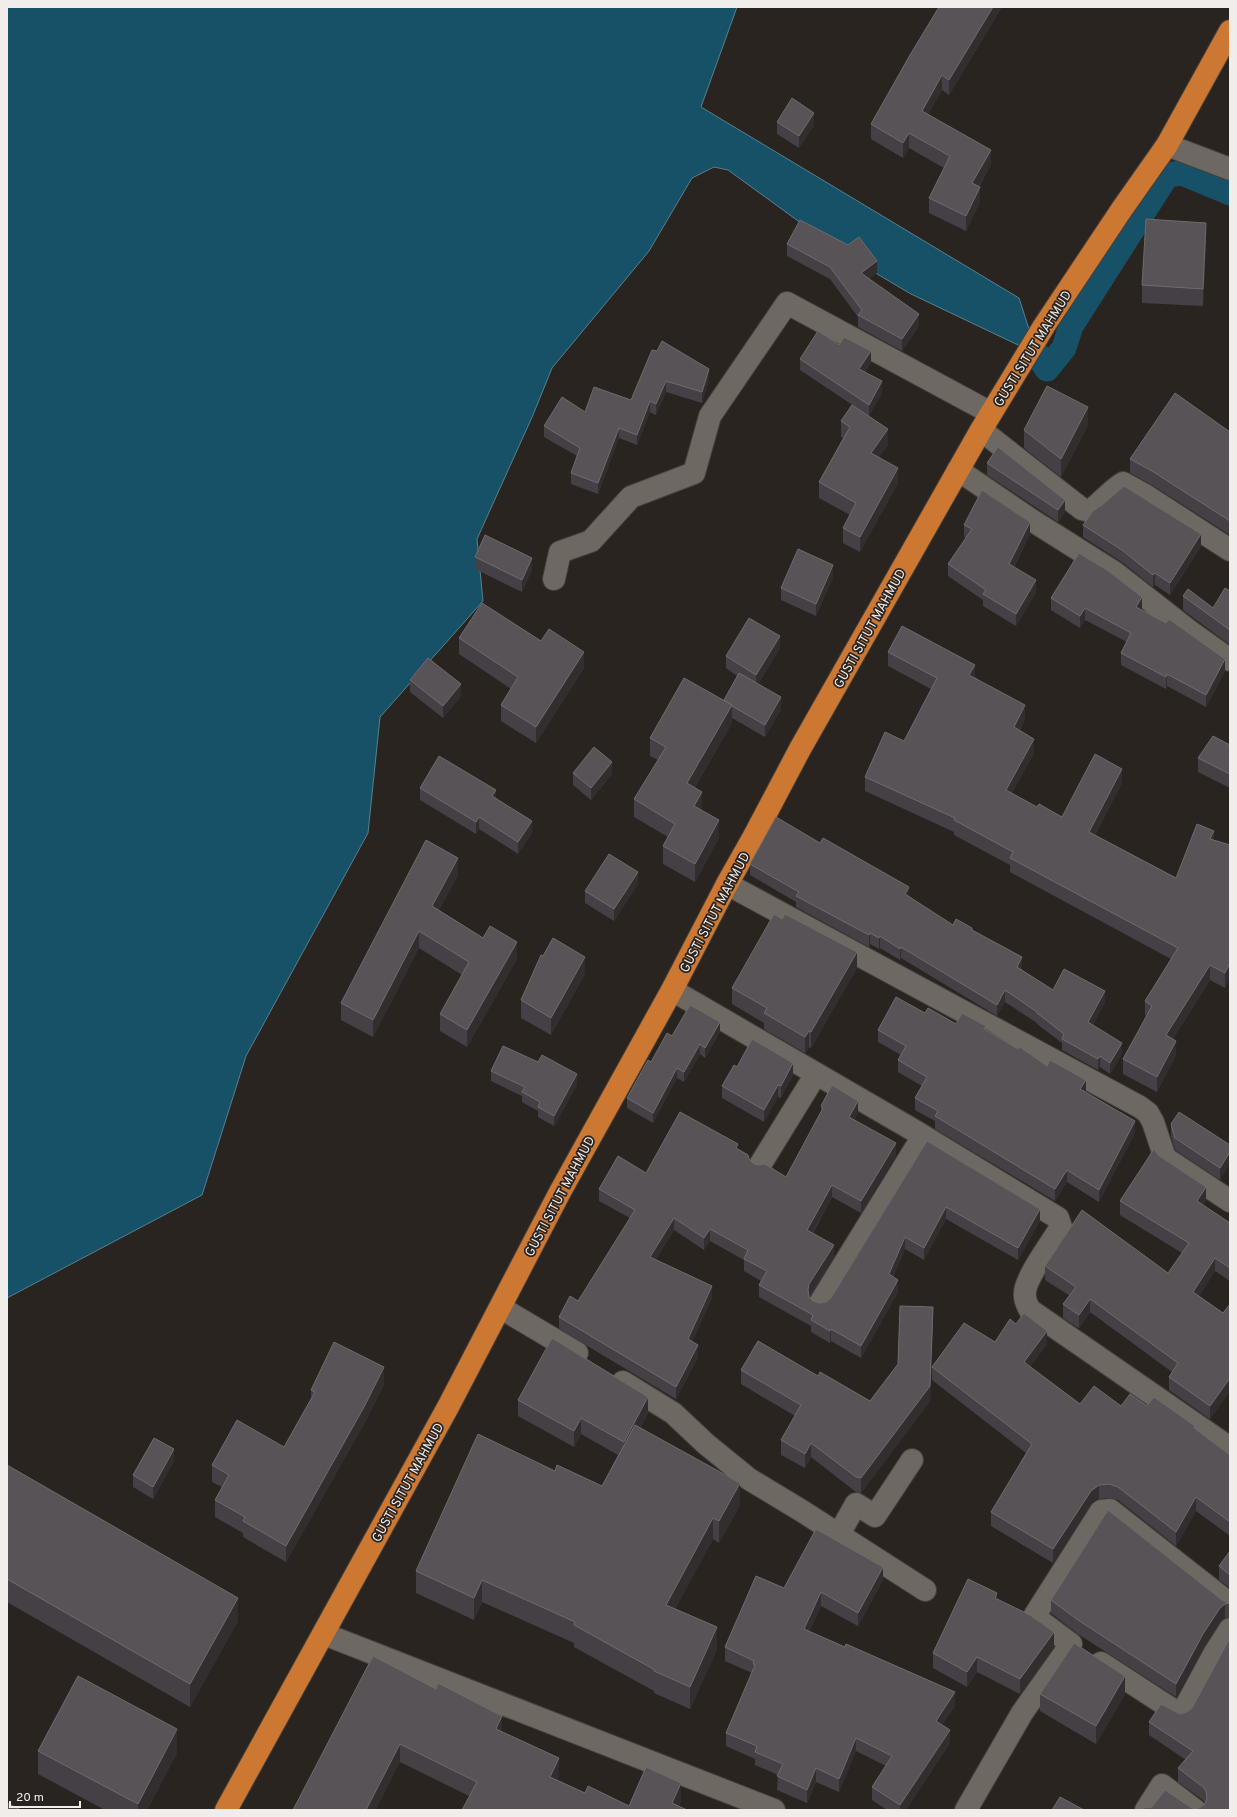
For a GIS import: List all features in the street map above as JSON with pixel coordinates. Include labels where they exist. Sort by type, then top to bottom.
[{"type":"highway","name":"GUSTI SITUT MAHMUD","points":[[226,1810],[501,1308],[560,1192],[672,990],[727,884],[800,750],[958,470],[1044,326],[1122,209],[1167,145],[1230,31]]},
{"type":"street","points":[[1167,145],[1230,169]]},
{"type":"street","points":[[554,579],[560,552],[591,541],[631,497],[694,473],[710,416],[788,303],[986,421],[1082,509],[1090,511],[1103,501],[1113,489],[1123,483],[1145,495],[1230,550]]},
{"type":"street","points":[[958,470],[1114,572],[1188,630],[1230,660]]},
{"type":"street","points":[[727,884],[1140,1106],[1148,1113],[1153,1122],[1165,1158],[1230,1201]]},
{"type":"street","points":[[672,990],[923,1136],[1058,1218],[1061,1227],[1028,1281],[1025,1292],[1030,1310],[1230,1448]]},
{"type":"street","points":[[760,1165],[816,1074]]},
{"type":"street","points":[[820,1303],[923,1136]]},
{"type":"street","points":[[501,1308],[673,1413],[706,1444],[749,1479],[839,1534],[925,1590]]},
{"type":"street","points":[[839,1534],[856,1504],[875,1516],[912,1460]]},
{"type":"street","points":[[1230,1604],[1110,1510],[1103,1510],[1035,1615],[1036,1618],[1071,1644],[1181,1715],[1214,1654],[1230,1629]]},
{"type":"street","points":[[326,1629],[774,1810]]},
{"type":"street","points":[[966,1810],[1022,1713],[1071,1644]]},
{"type":"street","points":[[1146,1810],[1162,1785],[1195,1810]]},
{"type":"water","points":[[7,7],[737,7],[701,107],[1019,298],[1037,354],[911,294],[845,255],[728,170],[714,167],[692,178],[649,251],[552,368],[533,415],[477,539],[483,601],[380,717],[368,833],[246,1056],[202,1195],[7,1298]]},
{"type":"building","points":[[939,7],[993,7],[949,80],[942,75],[922,111],[991,150],[972,183],[980,187],[966,216],[929,198],[950,156],[909,133],[903,143],[871,124]]},
{"type":"building","points":[[792,98],[814,113],[799,136],[777,122]]},
{"type":"building","points":[[1146,219],[1206,223],[1203,289],[1142,285]]},
{"type":"building","points":[[800,220],[848,245],[859,237],[877,261],[861,273],[919,314],[902,339],[858,315],[862,310],[830,267],[787,244]]},
{"type":"building","points":[[818,331],[839,345],[844,337],[871,351],[859,369],[882,381],[869,405],[800,359]]},
{"type":"building","points":[[662,341],[709,369],[702,392],[666,381],[656,404],[650,401],[637,435],[619,428],[598,483],[571,473],[580,448],[544,426],[562,397],[585,412],[594,387],[631,400],[652,350],[657,351]]},
{"type":"building","points":[[1047,386],[1088,407],[1061,459],[1024,430]]},
{"type":"building","points":[[1175,393],[1230,432],[1230,521],[1152,471],[1130,459]]},
{"type":"building","points":[[852,405],[888,429],[871,453],[898,468],[860,537],[843,528],[856,503],[819,482],[850,427],[841,421]]},
{"type":"building","points":[[998,447],[1065,500],[1058,510],[987,463]]},
{"type":"building","points":[[1124,486],[1201,534],[1170,583],[1155,573],[1153,575],[1122,550],[1083,525],[1093,511]]},
{"type":"building","points":[[982,490],[1030,522],[1009,564],[1036,580],[1016,614],[983,594],[986,590],[948,564],[972,529],[964,525]]},
{"type":"building","points":[[485,535],[532,558],[522,580],[475,557]]},
{"type":"building","points":[[798,549],[833,565],[816,604],[781,588]]},
{"type":"building","points":[[1079,553],[1107,570],[1142,597],[1136,607],[1166,623],[1169,619],[1225,659],[1206,695],[1167,674],[1166,677],[1121,653],[1131,633],[1085,608],[1080,616],[1051,598]]},
{"type":"building","points":[[1225,588],[1230,591],[1230,630],[1183,596],[1188,589],[1213,608]]},
{"type":"building","points":[[482,603],[541,641],[549,629],[584,652],[536,727],[501,705],[518,677],[459,638]]},
{"type":"building","points":[[749,618],[780,636],[756,675],[726,656]]},
{"type":"building","points":[[902,626],[975,665],[969,675],[1025,705],[1014,727],[1034,739],[1006,790],[1037,807],[1039,804],[1062,817],[1095,754],[1122,769],[1089,832],[1176,878],[1197,824],[1214,831],[1210,839],[1230,845],[1230,963],[1225,973],[1210,965],[1166,1035],[1176,1041],[1157,1077],[1123,1059],[1152,1006],[1145,1001],[1178,948],[1010,858],[1013,852],[954,820],[955,818],[865,777],[885,732],[904,741],[937,678],[888,652]]},
{"type":"building","points":[[428,658],[461,684],[443,706],[410,680]]},
{"type":"building","points":[[739,673],[781,697],[765,725],[724,700]]},
{"type":"building","points":[[684,678],[732,705],[687,783],[702,792],[694,806],[719,820],[695,864],[663,846],[675,824],[634,799],[666,747],[650,738]]},
{"type":"building","points":[[1213,736],[1230,745],[1230,774],[1198,758]]},
{"type":"building","points":[[594,747],[612,762],[591,788],[573,773]]},
{"type":"building","points":[[439,756],[496,790],[492,796],[532,821],[518,842],[479,817],[476,822],[420,788]]},
{"type":"building","points":[[776,817],[820,843],[823,838],[909,887],[905,894],[953,925],[956,919],[972,928],[972,930],[1022,957],[1017,967],[1053,990],[1064,969],[1105,991],[1088,1022],[1122,1043],[1110,1063],[1100,1056],[1098,1059],[1062,1039],[1064,1034],[1037,1012],[1005,990],[997,1005],[901,947],[900,949],[880,936],[879,938],[870,933],[869,935],[796,896],[799,892],[750,864]]},
{"type":"building","points":[[426,840],[458,858],[432,906],[483,938],[490,926],[517,942],[467,1030],[440,1014],[469,962],[419,931],[373,1020],[341,1003]]},
{"type":"building","points":[[609,854],[638,872],[614,909],[585,891]]},
{"type":"building","points":[[774,914],[782,919],[785,914],[857,952],[811,1032],[809,1031],[805,1037],[764,1013],[767,1008],[732,988]]},
{"type":"building","points":[[553,938],[585,957],[551,1018],[521,1000],[541,955],[543,956]]},
{"type":"building","points":[[896,997],[925,1013],[928,1008],[956,1024],[962,1013],[986,1026],[984,1029],[1018,1049],[1020,1047],[1047,1066],[1050,1060],[1086,1080],[1080,1089],[1135,1121],[1099,1190],[1067,1170],[1055,1189],[935,1116],[938,1111],[915,1098],[927,1077],[898,1060],[906,1046],[878,1030]]},
{"type":"building","points":[[690,1005],[720,1022],[705,1048],[700,1044],[684,1072],[677,1068],[653,1113],[627,1098],[648,1060],[651,1062],[667,1033],[672,1036]]},
{"type":"building","points":[[752,1039],[793,1063],[781,1086],[778,1085],[764,1110],[722,1086],[734,1065],[737,1067]]},
{"type":"building","points":[[503,1046],[538,1062],[542,1055],[577,1074],[554,1116],[538,1107],[540,1102],[522,1092],[525,1087],[491,1071]]},
{"type":"building","points":[[832,1085],[858,1101],[849,1117],[896,1143],[861,1201],[832,1185],[807,1230],[834,1245],[809,1284],[809,1297],[813,1301],[819,1303],[826,1302],[831,1298],[927,1141],[1040,1209],[1018,1248],[946,1207],[924,1248],[905,1237],[889,1274],[898,1280],[861,1346],[831,1329],[830,1331],[811,1320],[813,1315],[759,1285],[767,1271],[744,1259],[748,1250],[710,1229],[704,1238],[674,1218],[650,1257],[712,1286],[688,1339],[698,1345],[676,1387],[559,1317],[570,1296],[578,1301],[635,1210],[599,1189],[618,1156],[646,1173],[680,1112],[738,1144],[736,1148],[748,1155],[749,1159],[754,1164],[765,1164],[786,1177],[823,1108],[821,1106]]},
{"type":"building","points":[[1179,1112],[1230,1145],[1230,1152],[1220,1168],[1175,1138],[1171,1124]]},
{"type":"building","points":[[1154,1149],[1158,1155],[1206,1187],[1197,1201],[1230,1223],[1230,1268],[1215,1258],[1193,1292],[1223,1313],[1230,1304],[1230,1378],[1210,1406],[1169,1377],[1178,1363],[1090,1299],[1079,1315],[1063,1304],[1076,1287],[1045,1266],[1082,1210],[1168,1273],[1189,1243],[1120,1201]]},
{"type":"building","points":[[900,1306],[933,1307],[930,1386],[861,1478],[856,1477],[811,1443],[805,1454],[781,1440],[801,1405],[741,1370],[758,1341],[818,1376],[820,1372],[870,1401],[898,1364]]},
{"type":"building","points":[[1024,1313],[1047,1331],[1024,1362],[1080,1404],[1094,1386],[1121,1406],[1130,1394],[1147,1406],[1154,1397],[1195,1426],[1194,1428],[1230,1455],[1230,1522],[1196,1497],[1176,1532],[1118,1487],[1109,1484],[1099,1485],[1091,1491],[1053,1549],[991,1512],[1032,1444],[932,1367],[964,1323],[995,1342],[1010,1319],[1016,1324]]},
{"type":"building","points":[[552,1338],[648,1397],[624,1442],[581,1418],[574,1431],[518,1400]]},
{"type":"building","points":[[334,1342],[384,1367],[364,1407],[286,1546],[243,1521],[245,1517],[215,1500],[229,1475],[212,1465],[237,1420],[284,1447],[315,1392],[311,1390]]},
{"type":"building","points":[[635,1425],[740,1483],[719,1521],[713,1518],[666,1605],[717,1627],[690,1687],[654,1671],[655,1670],[574,1625],[575,1622],[482,1580],[474,1598],[416,1571],[478,1434],[555,1471],[557,1465],[602,1486]]},
{"type":"building","points":[[154,1438],[174,1449],[153,1487],[133,1475]]},
{"type":"building","points":[[7,1465],[238,1598],[190,1684],[7,1579]]},
{"type":"building","points":[[1108,1510],[1222,1600],[1230,1603],[1225,1604],[1220,1608],[1203,1634],[1176,1684],[1078,1620],[1051,1600]]},
{"type":"building","points":[[816,1529],[883,1567],[858,1613],[821,1592],[804,1629],[845,1647],[846,1644],[955,1692],[936,1721],[950,1730],[900,1805],[872,1787],[892,1756],[856,1738],[839,1779],[816,1768],[807,1790],[777,1776],[783,1764],[755,1752],[757,1746],[726,1733],[755,1665],[753,1664],[754,1661],[725,1647],[756,1576],[784,1588]]},
{"type":"building","points":[[1230,1551],[1230,1575],[1219,1566]]},
{"type":"building","points":[[968,1579],[997,1593],[995,1598],[1030,1615],[1054,1632],[1020,1679],[977,1657],[967,1672],[933,1653]]},
{"type":"building","points":[[1230,1639],[1230,1810],[1142,1810],[1143,1808],[1152,1807],[1165,1790],[1193,1809],[1199,1808],[1205,1804],[1207,1798],[1206,1791],[1203,1787],[1178,1768],[1193,1751],[1149,1722],[1161,1704],[1180,1714],[1187,1712],[1192,1708]]},
{"type":"building","points":[[1074,1643],[1125,1676],[1096,1726],[1040,1694]]},
{"type":"building","points":[[373,1656],[436,1689],[438,1683],[502,1716],[496,1729],[559,1758],[550,1777],[585,1793],[588,1786],[629,1806],[646,1767],[681,1783],[672,1803],[687,1810],[462,1810],[477,1782],[400,1744],[366,1810],[293,1810]]},
{"type":"building","points":[[78,1676],[177,1729],[138,1804],[38,1751]]},
{"type":"building","points":[[1060,1797],[1084,1810],[1052,1810]]},
{"type":"building","points":[[7,1803],[21,1810],[7,1810]]},
{"type":"waterway","points":[[1037,354],[1047,369],[1064,348],[1071,326],[1167,175],[1182,173],[1230,193]]}]
